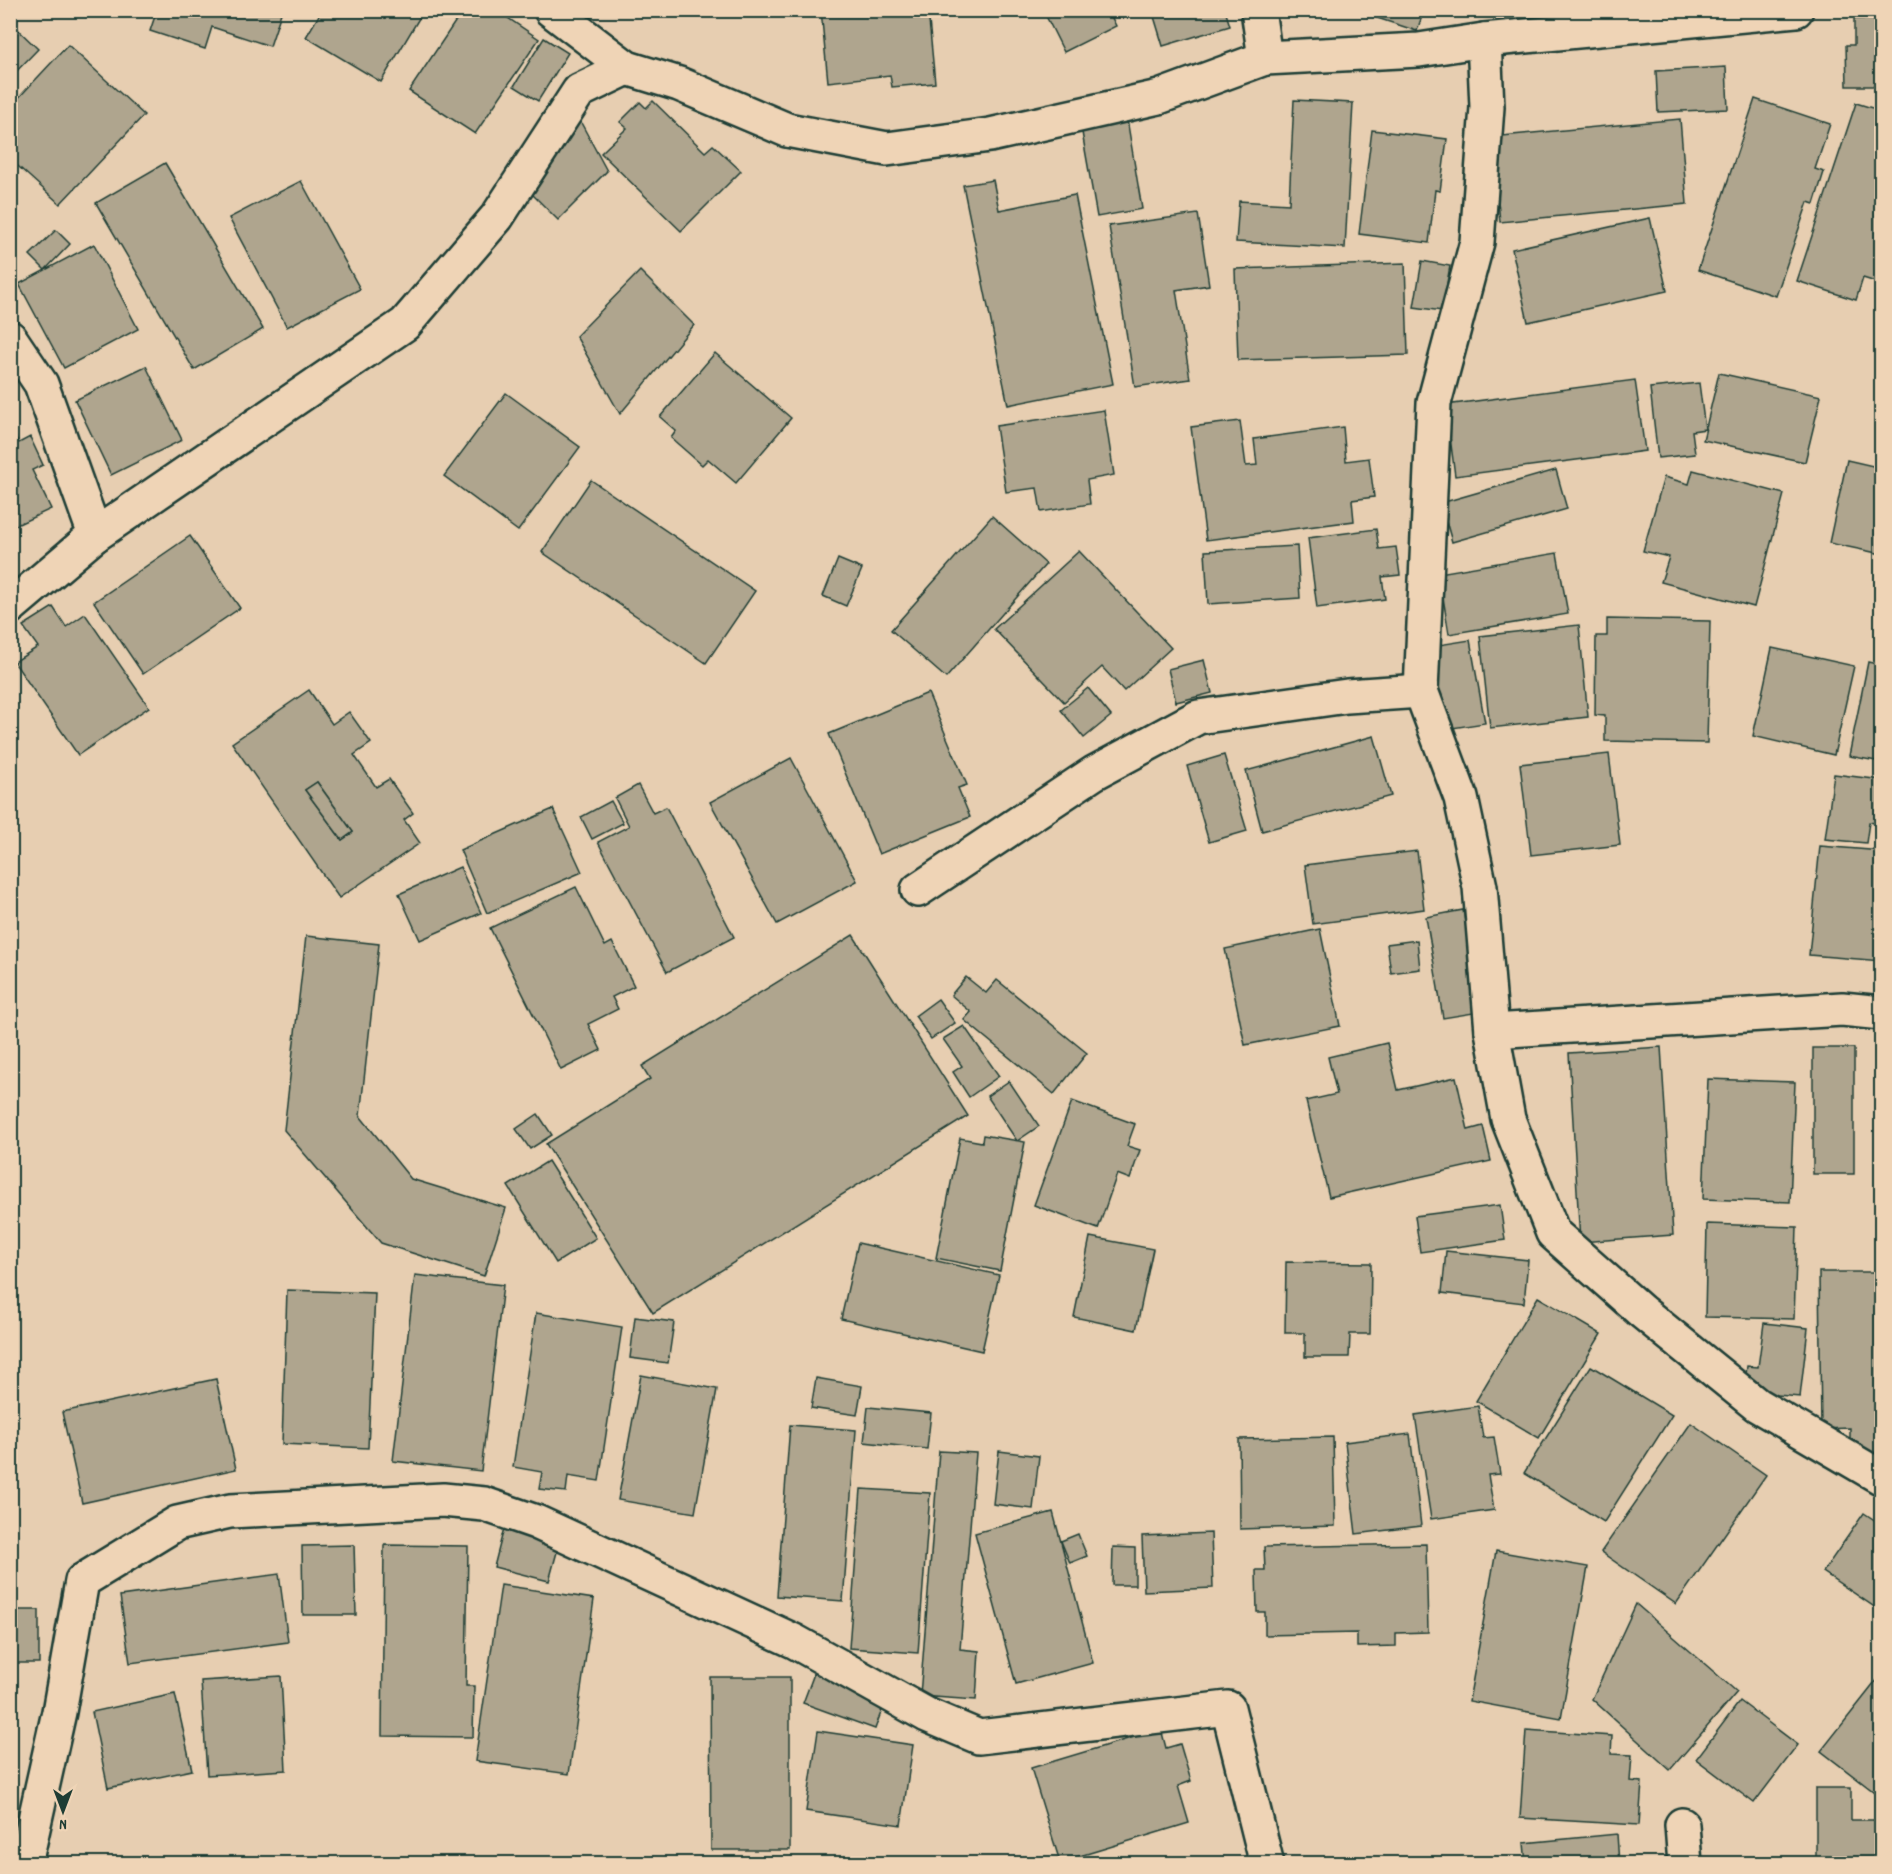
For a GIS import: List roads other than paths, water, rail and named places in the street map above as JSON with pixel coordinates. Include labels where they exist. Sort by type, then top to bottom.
[{"type":"street","points":[[551,10],[627,68],[679,84],[786,130],[886,149],[990,135],[1159,96],[1264,58],[1419,50],[1484,40],[1796,10]]},
{"type":"street","points":[[1257,10],[1264,58]]},
{"type":"street","points":[[1484,40],[1487,107],[1477,242],[1434,403],[1425,553],[1421,691],[1461,798],[1480,887],[1492,1031],[1508,1119],[1553,1233],[1641,1311],[1757,1405],[1881,1478]]},
{"type":"street","points":[[10,607],[95,535],[405,324],[497,217],[579,91],[627,68]]},
{"type":"street","points":[[10,338],[41,384],[95,535]]},
{"type":"street","points":[[918,890],[1094,773],[1198,717],[1347,696],[1421,691]]},
{"type":"street","points":[[1492,1031],[1842,1009],[1881,1013]]},
{"type":"street","points":[[25,1863],[59,1712],[82,1581],[177,1523],[230,1511],[443,1500],[484,1504],[536,1522],[794,1641],[927,1714],[980,1737],[1227,1708],[1267,1863]]},
{"type":"street","points":[[1682,1826],[1685,1863]]}]
